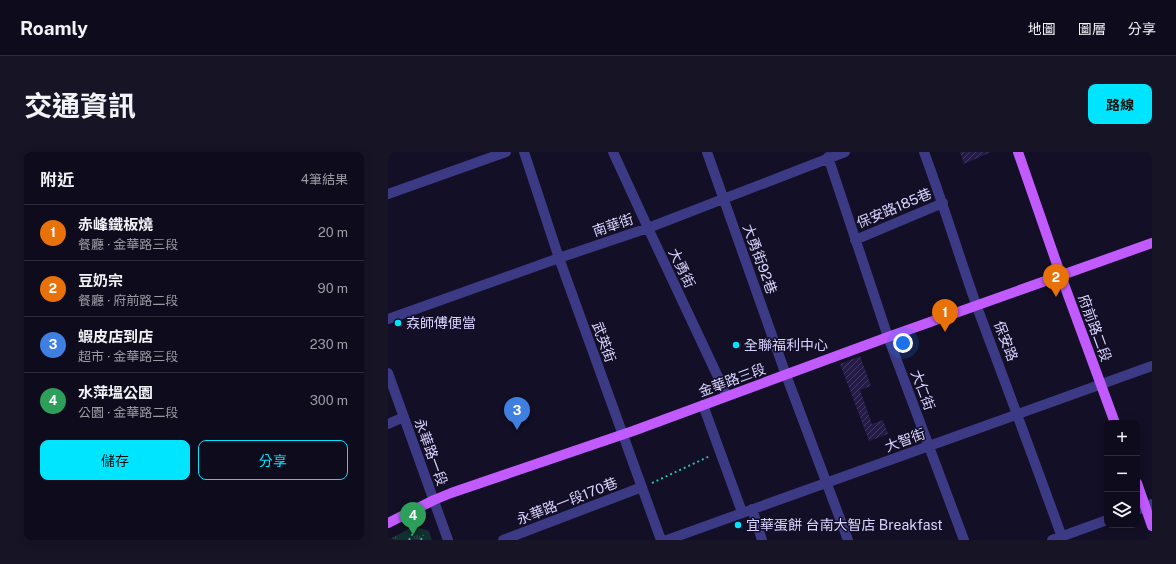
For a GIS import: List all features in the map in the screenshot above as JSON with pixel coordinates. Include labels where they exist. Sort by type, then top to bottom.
[{"type":"main road","name":"府前路二段","points":[[1018,152],[1061,276],[1114,420]]},
{"type":"main road","name":"金華路三段","points":[[388,523],[434,500],[623,434],[888,337],[1152,243]]},
{"type":"main road","points":[[1140,492],[1152,526]]},
{"type":"street","points":[[388,194],[506,152]]},
{"type":"street","name":"武英街","points":[[524,152],[559,258],[661,540]]},
{"type":"street","name":"大勇街","points":[[613,152],[727,396]]},
{"type":"street","name":"大勇街92巷","points":[[707,152],[786,375]]},
{"type":"street","name":"南華街","points":[[388,320],[559,258],[648,228],[828,157],[845,152]]},
{"type":"street","name":"保安路","points":[[924,152],[943,203],[977,306],[1063,538]]},
{"type":"street","name":"大仁街","points":[[828,157],[888,337],[964,540]]},
{"type":"street","name":"保安路185巷","points":[[855,240],[943,203]]},
{"type":"street","name":"大智街","points":[[667,540],[1152,366]]},
{"type":"street","name":"永華路一段","points":[[388,373],[448,540]]},
{"type":"street","points":[[786,375],[848,540]]},
{"type":"street","points":[[703,405],[720,451],[762,540]]},
{"type":"street","points":[[388,424],[404,417]]},
{"type":"street","name":"永華路一段170巷","points":[[503,540],[642,487]]},
{"type":"street","points":[[1052,540],[1063,538],[1104,521]]},
{"type":"path","points":[[642,487],[720,451]]},
{"type":"path","points":[[410,540],[414,531]]},
{"type":"path","points":[[421,540],[423,535]]},
{"type":"green space","points":[[414,526],[429,531],[432,540],[388,540]]},
{"type":"building","points":[[960,152],[991,152],[964,164]]},
{"type":"building","points":[[860,356],[871,386],[860,390],[872,424],[883,420],[888,434],[869,441],[840,364]]},
{"type":"place","name":"豆奶宗","points":[[1056,297]]},
{"type":"place","name":"𡘙師傅便當","points":[[398,323]]},
{"type":"place","name":"赤峰鐵板燒","points":[[945,332]]},
{"type":"place","name":"全聯福利中心","points":[[736,345]]},
{"type":"place","name":"蝦皮店到店","points":[[517,430]]},
{"type":"place","name":"宜華蛋餅 台南大智店 Breakfast","points":[[738,525]]},
{"type":"place","name":"水萍塭公園","points":[[413,535]]}]
